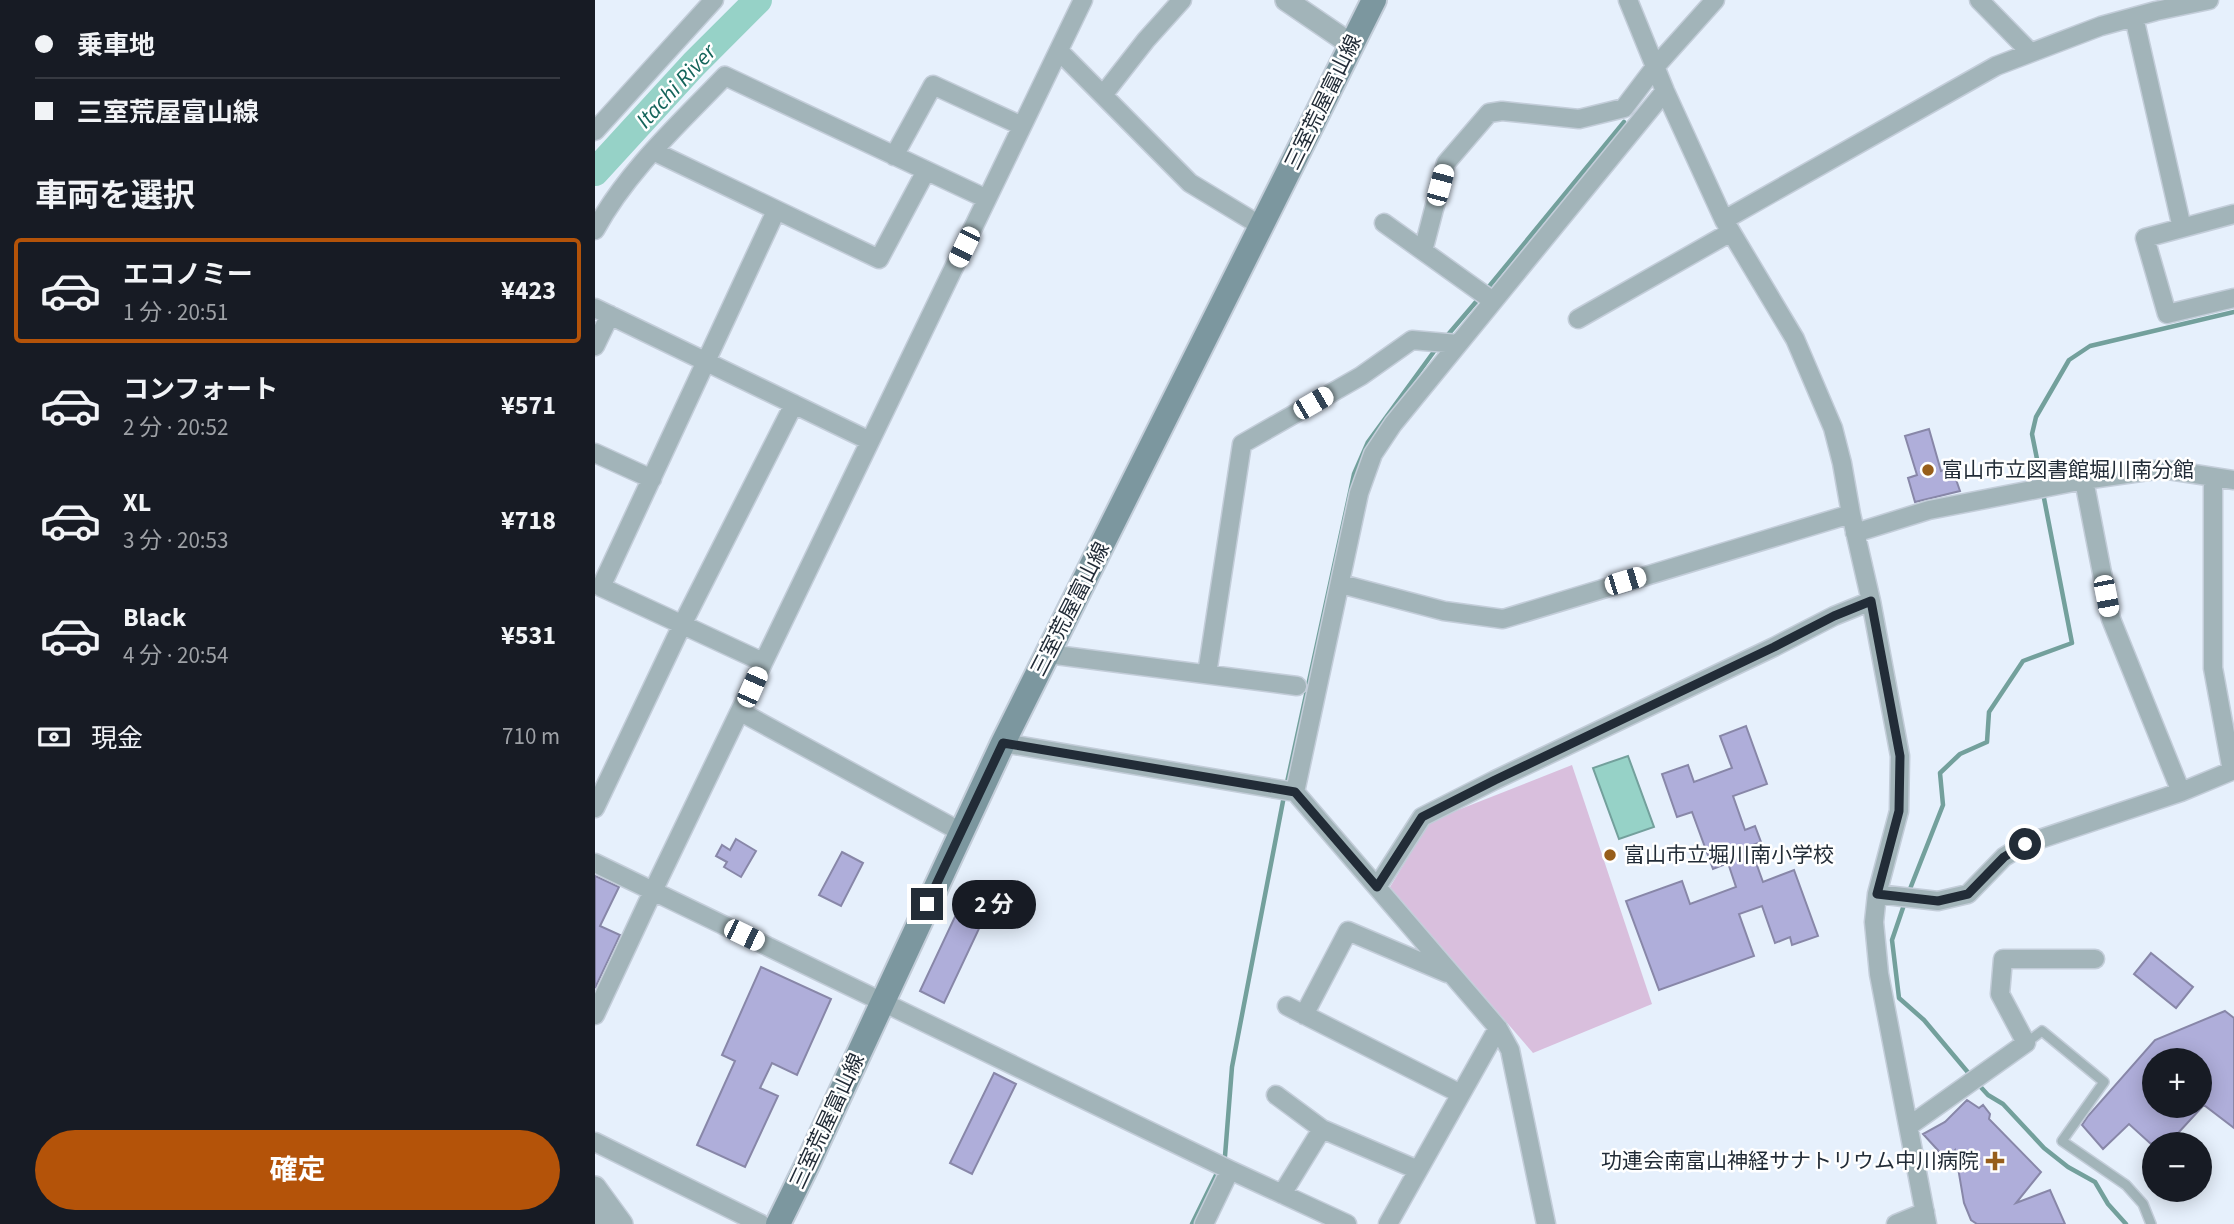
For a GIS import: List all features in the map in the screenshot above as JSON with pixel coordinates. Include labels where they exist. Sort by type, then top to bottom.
[{"type":"main road","name":"三室荒屋富山線","points":[[778,1224],[809,1163],[1003,743],[1374,0]]},
{"type":"street","points":[[595,131],[714,0]]},
{"type":"street","points":[[595,1016],[1083,0]]},
{"type":"street","points":[[1103,95],[1146,40],[1182,0]]},
{"type":"street","points":[[1286,0],[1352,45]]},
{"type":"street","points":[[1628,0],[1665,91],[1727,226],[1795,339],[1833,428],[1871,601],[1900,756],[1899,811],[1877,894],[1874,922],[1879,974],[1926,1218],[1896,1224]]},
{"type":"street","points":[[1423,251],[1446,163],[1489,113],[1502,111],[1579,119],[1623,108],[1655,67],[1715,0]]},
{"type":"street","points":[[1979,0],[2030,52]]},
{"type":"street","points":[[1578,319],[1727,226],[1996,66],[2101,26],[2209,0]]},
{"type":"street","points":[[2134,17],[2182,228]]},
{"type":"street","points":[[1059,51],[1190,183],[1261,226]]},
{"type":"street","points":[[595,230],[609,204],[653,151],[725,76],[987,199]]},
{"type":"street","points":[[894,156],[933,85],[1022,126]]},
{"type":"street","points":[[1295,792],[1359,493],[1373,454],[1393,424],[1665,91]]},
{"type":"street","points":[[653,151],[879,259],[926,171]]},
{"type":"street","points":[[763,662],[598,586],[652,479],[776,211]]},
{"type":"street","points":[[2234,214],[2145,238],[2167,314],[2234,298]]},
{"type":"street","points":[[1384,223],[1493,301]]},
{"type":"street","points":[[595,346],[602,312],[870,441]]},
{"type":"street","points":[[1207,674],[1242,444],[1361,376],[1412,340],[1458,344]]},
{"type":"street","points":[[595,808],[794,404]]},
{"type":"street","points":[[595,453],[652,479]]},
{"type":"street","points":[[1855,533],[1929,510],[2084,480],[2162,469],[2234,480]]},
{"type":"street","points":[[1877,894],[1938,901],[1968,894],[2004,857],[2025,844],[2181,792],[2233,771],[2213,668],[2213,477]]},
{"type":"street","points":[[2084,480],[2111,619],[2181,792]]},
{"type":"street","points":[[1341,584],[1444,611],[1503,619],[1851,514]]},
{"type":"street","points":[[1377,887],[1422,817],[1834,616],[1871,601]]},
{"type":"street","points":[[1048,654],[1297,686]]},
{"type":"street","points":[[741,712],[961,832]]},
{"type":"street","points":[[1003,743],[1295,792],[1498,1028],[1510,1050],[1546,1224]]},
{"type":"street","points":[[595,863],[1346,1224]]},
{"type":"street","points":[[1304,1015],[1348,931],[1452,975]]},
{"type":"street","points":[[1909,1126],[2026,1043],[2000,995],[2003,959],[2095,959]]},
{"type":"street","points":[[1287,1006],[1461,1094]]},
{"type":"street","points":[[1388,1224],[1498,1028]]},
{"type":"street","points":[[1276,1095],[1322,1129],[1418,1170]]},
{"type":"street","points":[[1282,1194],[1322,1129]]},
{"type":"street","points":[[595,1142],[761,1224]]},
{"type":"street","points":[[1204,1224],[1230,1170]]},
{"type":"street","points":[[595,1187],[622,1224]]},
{"type":"street","points":[[595,1215],[601,1224]]},
{"type":"lane","points":[[2026,1043],[2042,1031],[2104,1082],[2062,1141],[2126,1185],[2143,1204],[2151,1224]]},
{"type":"shaded area","points":[[1628,756],[1654,827],[1619,839],[1593,768]]},
{"type":"shaded area","points":[[1572,765],[1652,1004],[1533,1053],[1390,887],[1430,821]]},
{"type":"building","name":"富山市立図書館堀川南分館","points":[[1929,429],[1941,471],[1952,468],[1960,491],[1915,502],[1908,478],[1917,475],[1905,436]]},
{"type":"building","points":[[1746,726],[1767,784],[1733,796],[1745,830],[1755,826],[1761,842],[1750,846],[1763,882],[1794,870],[1818,936],[1792,945],[1790,937],[1775,943],[1762,906],[1739,914],[1754,956],[1659,990],[1626,901],[1682,881],[1690,904],[1736,887],[1728,863],[1713,869],[1692,812],[1677,817],[1662,774],[1688,765],[1694,782],[1732,768],[1720,736]]},
{"type":"building","points":[[736,839],[756,851],[741,877],[724,867],[727,862],[716,856],[722,845],[730,850]]},
{"type":"building","points":[[842,852],[863,863],[841,906],[819,895]]},
{"type":"building","points":[[595,876],[619,887],[600,926],[620,935],[595,988]]},
{"type":"building","points":[[960,906],[984,918],[944,1003],[920,991]]},
{"type":"building","points":[[2151,953],[2193,987],[2176,1008],[2134,974]]},
{"type":"building","points":[[761,967],[831,999],[797,1075],[772,1063],[760,1088],[778,1096],[745,1167],[697,1145],[735,1061],[722,1055]]},
{"type":"building","points":[[2225,1011],[2234,1018],[2234,1128],[2212,1111],[2212,1048],[2148,1048],[2155,1040]]},
{"type":"building","points":[[2142,1055],[2142,1118],[2192,1118],[2179,1132],[2142,1132],[2142,1136],[2129,1124],[2103,1149],[2082,1125]]},
{"type":"building","points":[[994,1073],[1016,1084],[972,1174],[950,1163]]},
{"type":"building","name":"功連会南富山神経サナトリウム中川病院","points":[[1967,1100],[1979,1108],[1983,1105],[1990,1114],[1989,1119],[2041,1172],[2016,1203],[2050,1190],[2065,1224],[1977,1224],[1971,1220],[1964,1203],[1955,1150],[1946,1159],[1923,1134],[1945,1122]]},
{"type":"waterway","name":"Itachi River","points":[[595,172],[694,64],[758,0]]},
{"type":"waterway","points":[[1487,289],[1624,122]]},
{"type":"waterway","points":[[1446,337],[1481,296]]},
{"type":"waterway","points":[[2042,484],[2032,434],[2036,417],[2069,360],[2090,346],[2234,312]]},
{"type":"waterway","points":[[1286,787],[1354,474],[1368,442],[1438,346]]},
{"type":"waterway","points":[[1908,894],[1943,805],[1940,773],[1960,754],[1987,742],[1989,712],[2023,661],[2072,643],[2043,493]]},
{"type":"waterway","points":[[1222,1163],[1225,1156],[1232,1067],[1284,796]]},
{"type":"waterway","points":[[1905,902],[1892,940],[1899,998],[1924,1020],[1971,1076]]},
{"type":"waterway","points":[[1977,1083],[1988,1095],[2003,1104],[2044,1148],[2068,1167],[2095,1182],[2108,1204],[2126,1224]]},
{"type":"waterway","points":[[1192,1224],[1218,1171]]},
{"type":"place","name":"富山市立図書館堀川南分館","points":[[1928,470]]},
{"type":"place","name":"富山市立堀川南小学校","points":[[1610,855]]},
{"type":"place","name":"功連会南富山神経サナトリウム中川病院","points":[[1995,1161]]},
{"type":"route","points":[[927,904],[1003,743],[1295,792],[1377,887],[1422,817],[1834,616],[1871,601],[1900,756],[1899,811],[1877,894],[1938,901],[1968,894],[2004,857],[2025,844]]}]
